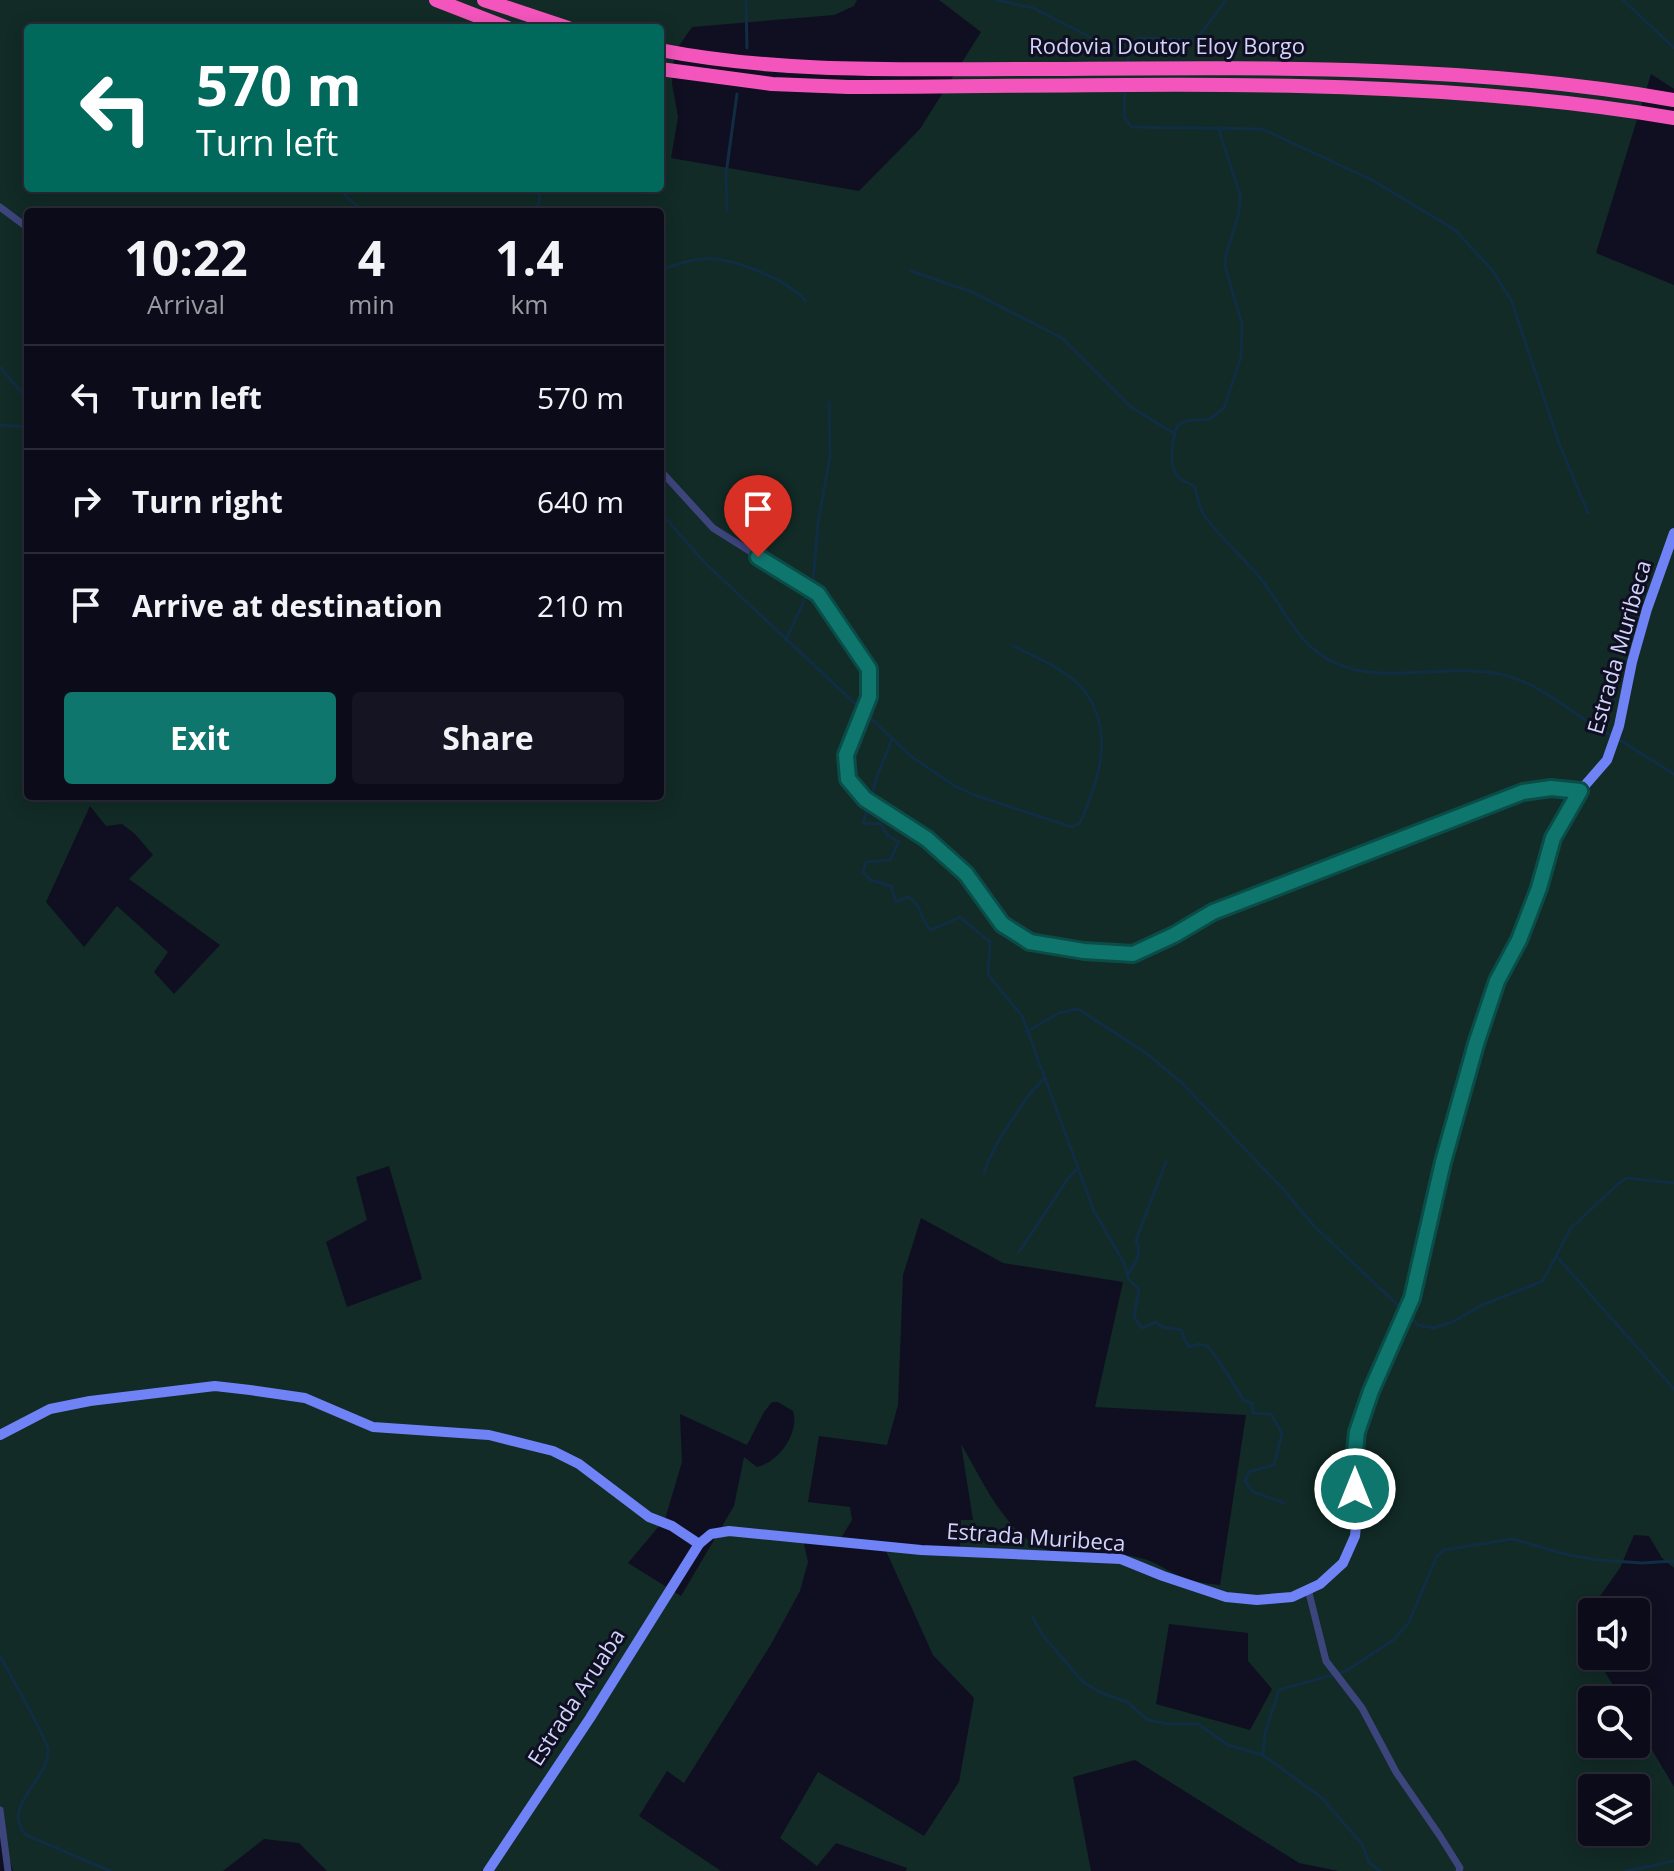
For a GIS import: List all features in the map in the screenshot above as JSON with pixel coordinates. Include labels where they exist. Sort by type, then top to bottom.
[{"type":"highway","points":[[436,0],[498,24]]},
{"type":"highway","points":[[484,0],[556,24]]},
{"type":"highway","name":"Rodovia Doutor Eloy Borgo","points":[[664,51],[737,62],[811,68],[1405,70],[1551,82],[1674,100]]},
{"type":"highway","name":"Rodovia Doutor Eloy Borgo","points":[[664,70],[735,80],[810,86],[1306,86],[1404,89],[1549,100],[1674,118]]},
{"type":"street","points":[[0,207],[24,225]]},
{"type":"street","points":[[664,474],[713,528],[818,594],[869,669],[869,697],[846,755],[848,779],[865,799],[927,839],[966,874],[1002,924],[1030,942],[1084,951],[1133,954],[1213,912],[1510,797],[1551,788],[1580,791]]},
{"type":"street","name":"Estrada Muribeca","points":[[699,1544],[711,1534],[729,1531],[921,1550],[1121,1559],[1226,1597],[1257,1600],[1292,1597],[1320,1584],[1343,1563],[1355,1536],[1358,1506],[1353,1471],[1357,1432],[1371,1391],[1412,1298],[1443,1162],[1476,1044],[1497,981],[1519,940],[1539,888],[1553,838],[1580,791],[1607,760],[1619,726],[1647,609],[1674,533]]},
{"type":"street","points":[[0,1435],[50,1409],[90,1401],[215,1386],[305,1398],[373,1427],[489,1435],[553,1451],[579,1464],[649,1517],[672,1526],[699,1544]]},
{"type":"street","name":"Estrada Aruaba","points":[[488,1871],[590,1718],[699,1544]]},
{"type":"street","points":[[1308,1589],[1326,1661],[1362,1708],[1396,1772],[1440,1836],[1459,1871]]},
{"type":"street","points":[[0,1810],[8,1871]]},
{"type":"green space","points":[[0,0],[857,0],[854,6],[834,15],[692,27],[674,53],[672,84],[678,117],[671,158],[859,191],[920,129],[981,32],[939,0],[1674,0],[1674,89],[1651,74],[1596,253],[1674,285],[1674,1568],[1662,1558],[1649,1536],[1634,1535],[1620,1568],[1599,1598],[1578,1598],[1578,1670],[1604,1670],[1614,1686],[1578,1686],[1578,1758],[1650,1758],[1650,1747],[1674,1787],[1674,1871],[1338,1871],[1299,1863],[1135,1760],[1073,1777],[1091,1871],[906,1871],[907,1868],[836,1843],[817,1866],[780,1838],[818,1772],[924,1836],[959,1782],[974,1698],[933,1655],[882,1542],[960,1551],[961,1520],[973,1520],[961,1444],[1002,1513],[1031,1542],[1067,1554],[1113,1554],[1140,1558],[1185,1578],[1220,1585],[1246,1415],[1095,1407],[1123,1282],[1003,1263],[921,1218],[903,1275],[898,1405],[887,1445],[819,1436],[808,1502],[850,1507],[852,1520],[841,1538],[802,1535],[808,1562],[800,1591],[770,1646],[684,1783],[667,1771],[639,1816],[721,1871],[327,1871],[299,1843],[264,1839],[223,1871],[13,1871],[0,1828]],"holes":[[[90,806],[106,826],[122,824],[153,855],[129,879],[220,945],[174,994],[154,972],[168,952],[117,906],[84,947],[46,902]],[[389,1166],[422,1279],[347,1307],[326,1242],[367,1220],[356,1177]],[[772,1402],[793,1411],[793,1428],[786,1446],[772,1460],[757,1467],[744,1457],[734,1506],[681,1596],[628,1563],[665,1519],[682,1462],[680,1414],[747,1445]],[[1169,1624],[1248,1633],[1248,1661],[1272,1689],[1250,1730],[1156,1704]]]},
{"type":"waterway","points":[[746,0],[747,48]]},
{"type":"waterway","points":[[997,0],[1033,8],[1100,42],[1128,52]]},
{"type":"waterway","points":[[1127,65],[1130,45],[1138,38],[1196,40],[1226,0]]},
{"type":"waterway","points":[[1623,0],[1674,48]]},
{"type":"waterway","points":[[1125,88],[1124,117],[1131,127],[1262,129],[1372,180],[1455,230],[1492,270],[1511,300],[1559,443],[1588,513]]},
{"type":"waterway","points":[[727,211],[726,174],[737,94]]},
{"type":"waterway","points":[[1218,127],[1240,195],[1239,213],[1225,266],[1242,324],[1241,357],[1224,408],[1210,419],[1186,421],[1178,425],[1172,451],[1178,477],[1195,487],[1204,515],[1261,579],[1293,626],[1316,651],[1338,664],[1362,671],[1466,671],[1517,679],[1542,691],[1611,735]]},
{"type":"waterway","points":[[342,192],[359,208]]},
{"type":"waterway","points":[[538,208],[540,192]]},
{"type":"waterway","points":[[664,269],[698,259],[729,262],[758,271],[786,285],[806,301]]},
{"type":"waterway","points":[[911,271],[972,292],[1062,338],[1132,408],[1174,433]]},
{"type":"waterway","points":[[0,367],[24,395]]},
{"type":"waterway","points":[[786,640],[813,581],[818,523],[830,456],[829,402]]},
{"type":"waterway","points":[[0,425],[24,427]]},
{"type":"waterway","points":[[664,517],[703,561],[912,757],[955,786],[977,796],[1072,827],[1080,823],[1093,791],[1101,758],[1100,725],[1095,709],[1086,693],[1071,678],[1013,646]]},
{"type":"waterway","points":[[892,739],[863,823],[881,824],[887,835],[899,842],[890,860],[866,862],[863,872],[871,880],[891,886],[896,902],[908,897],[913,900],[931,930],[960,917],[990,942],[988,975],[1022,1016],[1094,1211],[1125,1265],[1128,1279],[1139,1289],[1134,1317],[1142,1328],[1156,1322],[1162,1327],[1181,1330],[1188,1347],[1207,1346],[1243,1400],[1252,1403],[1253,1413],[1271,1414],[1282,1433],[1274,1465],[1249,1472],[1245,1481],[1253,1492],[1284,1503]]},
{"type":"waterway","points":[[1618,739],[1674,774]]},
{"type":"waterway","points":[[1026,1032],[1059,1013],[1078,1009],[1146,1053],[1182,1083],[1314,1226],[1403,1310]]},
{"type":"waterway","points":[[984,1174],[993,1151],[1010,1123],[1045,1078]]},
{"type":"waterway","points":[[1128,1275],[1138,1254],[1136,1240],[1166,1162]]},
{"type":"waterway","points":[[1019,1252],[1076,1170]]},
{"type":"waterway","points":[[1409,1315],[1418,1325],[1433,1328],[1543,1281],[1570,1229],[1619,1183],[1627,1178],[1674,1183]]},
{"type":"waterway","points":[[1557,1257],[1674,1389]]},
{"type":"waterway","points":[[1263,1755],[1265,1733],[1279,1690],[1346,1671],[1393,1640],[1408,1624],[1437,1556],[1444,1550],[1512,1539],[1599,1560],[1642,1563],[1674,1561]]},
{"type":"waterway","points":[[1032,1616],[1041,1633],[1082,1681],[1099,1692],[1127,1702],[1148,1720],[1198,1724],[1228,1745],[1263,1755],[1322,1798],[1362,1844],[1369,1862],[1380,1871]]},
{"type":"waterway","points":[[0,1656],[48,1751],[46,1762],[22,1803],[20,1824],[26,1835],[110,1871]]},
{"type":"waterway","points":[[1626,1871],[1674,1861]]},
{"type":"route","points":[[758,557],[818,594],[869,669],[869,697],[846,755],[848,779],[865,799],[927,839],[966,874],[1002,924],[1030,942],[1084,951],[1133,954],[1213,912],[1523,792],[1551,788],[1580,791],[1553,838],[1539,888],[1519,940],[1497,981],[1476,1044],[1443,1162],[1412,1298],[1371,1391],[1357,1432],[1353,1471],[1355,1489]]}]
